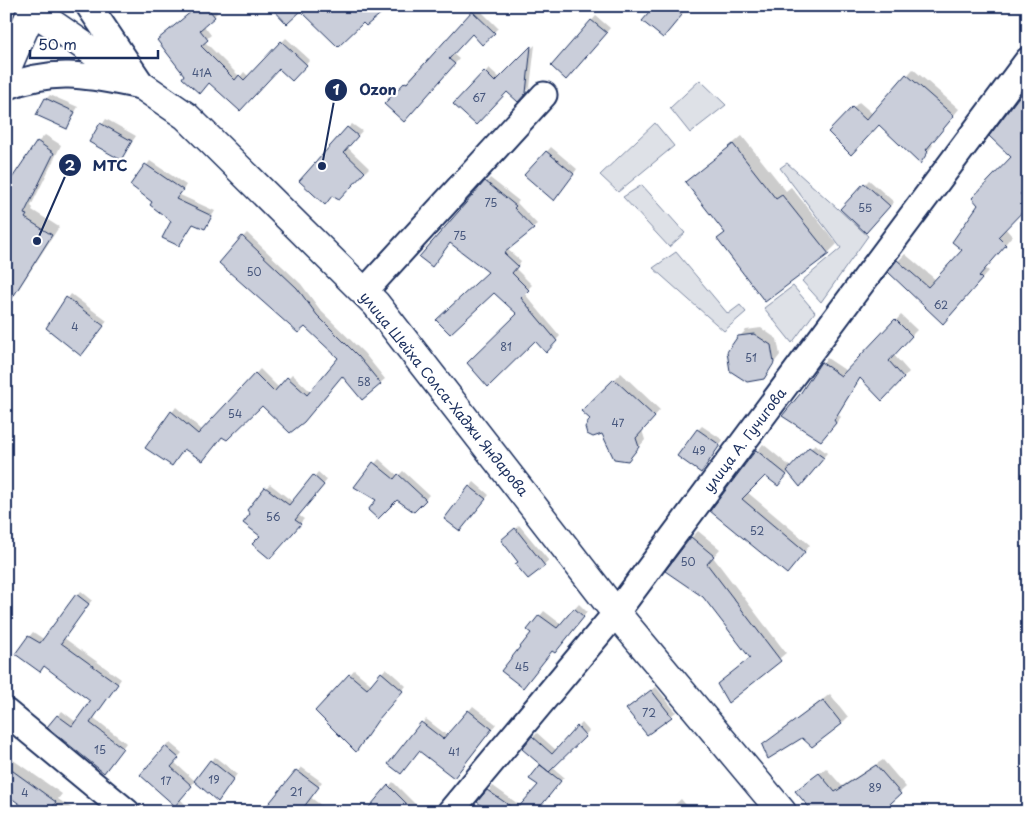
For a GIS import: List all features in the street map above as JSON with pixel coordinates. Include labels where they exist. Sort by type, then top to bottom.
[{"type":"main road","name":"улица Шейха Солса-Хаджи Яндарова","points":[[33,8],[186,116],[376,304],[616,613],[782,812]]},
{"type":"main road","points":[[6,70],[33,8]]},
{"type":"street","points":[[89,6],[142,86]]},
{"type":"street","name":"улица А. Гучигова","points":[[450,812],[616,613],[1028,60]]},
{"type":"street","points":[[6,87],[46,74],[74,75],[142,86]]},
{"type":"street","points":[[364,292],[544,95]]},
{"type":"street","points":[[6,712],[127,812]]},
{"type":"shaded area","points":[[700,80],[726,105],[690,133],[670,108]]},
{"type":"shaded area","points":[[655,123],[674,146],[618,192],[600,175]]},
{"type":"shaded area","points":[[787,163],[868,236],[821,302],[802,281],[841,248],[780,168]]},
{"type":"shaded area","points":[[642,185],[685,233],[669,247],[623,197]]},
{"type":"shaded area","points":[[676,252],[728,314],[740,305],[746,312],[724,331],[653,268]]},
{"type":"shaded area","points":[[793,286],[815,312],[792,343],[764,308]]},
{"type":"building","points":[[198,6],[206,6],[215,17],[200,30],[208,40],[201,46],[235,80],[239,75],[244,80],[281,41],[307,65],[292,81],[279,69],[240,111],[209,83],[200,94],[182,78],[184,75],[157,40]]},
{"type":"building","points":[[270,6],[390,6],[366,26],[363,23],[338,47],[301,11],[287,24]]},
{"type":"building","points":[[655,6],[671,6],[682,15],[663,38],[642,21]]},
{"type":"building","points":[[472,11],[495,33],[482,45],[472,34],[449,59],[455,64],[404,122],[384,104],[405,82],[407,83]]},
{"type":"building","points":[[591,20],[607,33],[566,80],[551,66]]},
{"type":"building","points":[[531,46],[526,93],[518,102],[507,92],[476,125],[453,104],[484,71],[495,82]]},
{"type":"building","points":[[906,74],[954,116],[926,150],[928,152],[920,164],[879,125],[851,155],[828,132],[852,107],[866,120]]},
{"type":"building","points":[[1028,85],[1028,186],[1020,194],[1028,202],[1028,206],[998,237],[1006,245],[979,276],[982,279],[943,324],[888,272],[897,260],[928,287],[962,250],[952,242],[978,205],[972,198],[1011,157],[989,136]]},
{"type":"building","points":[[45,98],[75,112],[67,129],[36,115]]},
{"type":"building","points":[[100,123],[132,141],[121,160],[89,142]]},
{"type":"building","points":[[347,127],[358,136],[344,152],[365,172],[339,200],[332,196],[325,205],[299,181]]},
{"type":"building","points":[[37,141],[54,153],[24,214],[27,215],[25,218],[52,235],[6,308],[6,187]]},
{"type":"building","points":[[733,144],[776,199],[782,195],[829,254],[765,302],[717,239],[725,233],[685,182]]},
{"type":"building","points":[[546,151],[574,174],[554,201],[524,175]]},
{"type":"building","points":[[145,164],[183,190],[176,199],[212,216],[205,229],[193,224],[179,246],[162,238],[171,221],[150,205],[152,202],[130,185]]},
{"type":"building","points":[[485,181],[516,206],[514,208],[534,229],[504,253],[518,266],[512,273],[529,290],[521,298],[557,341],[546,353],[535,341],[488,387],[467,363],[517,314],[494,293],[450,334],[436,320],[488,272],[450,243],[432,267],[419,257]]},
{"type":"building","points":[[864,183],[890,206],[866,233],[840,209]]},
{"type":"building","points":[[242,236],[297,288],[317,315],[359,357],[381,384],[362,400],[342,376],[304,422],[290,433],[262,406],[227,440],[222,437],[203,461],[184,449],[172,466],[145,448],[171,411],[198,434],[255,373],[274,392],[287,377],[307,395],[338,358],[305,327],[298,333],[219,263]]},
{"type":"building","points":[[66,297],[104,326],[81,356],[46,328]]},
{"type":"building","points":[[895,319],[912,336],[889,361],[904,378],[882,401],[860,378],[834,420],[836,423],[821,441],[782,416],[800,394],[821,362],[841,376]]},
{"type":"building","points":[[754,334],[771,345],[774,363],[764,379],[747,382],[730,371],[727,352],[738,336]]},
{"type":"building","points":[[614,379],[655,417],[636,438],[639,447],[628,461],[614,459],[602,434],[593,437],[587,434],[585,427],[590,419],[581,411]]},
{"type":"building","points":[[697,429],[720,445],[701,473],[677,456]]},
{"type":"building","points":[[809,447],[824,458],[800,487],[787,471]]},
{"type":"building","points":[[756,450],[787,475],[778,486],[765,476],[742,499],[805,552],[787,574],[710,511]]},
{"type":"building","points":[[373,462],[394,479],[398,474],[426,500],[414,512],[397,500],[378,519],[368,510],[376,500],[354,487]]},
{"type":"building","points":[[313,475],[324,485],[295,520],[301,524],[270,559],[252,544],[260,536],[243,523],[250,514],[247,510],[265,487],[289,505]]},
{"type":"building","points":[[469,486],[486,499],[460,531],[444,519]]},
{"type":"building","points":[[515,528],[545,566],[528,579],[515,564],[518,562],[501,540]]},
{"type":"building","points":[[691,537],[714,556],[707,564],[781,661],[728,703],[717,684],[750,658],[703,597],[665,571]]},
{"type":"building","points":[[76,594],[89,604],[61,643],[118,684],[90,723],[123,748],[104,773],[47,727],[57,715],[72,726],[90,701],[44,666],[40,672],[15,654],[28,636],[40,643]]},
{"type":"building","points":[[574,608],[584,617],[555,653],[552,651],[523,688],[501,671],[531,633],[527,630],[539,615],[557,628]]},
{"type":"building","points":[[381,672],[403,691],[378,720],[356,752],[315,711],[349,674],[367,689]]},
{"type":"building","points":[[651,690],[672,717],[647,735],[626,709]]},
{"type":"building","points":[[823,700],[842,724],[812,747],[802,738],[768,759],[762,745]]},
{"type":"building","points":[[468,710],[492,729],[454,778],[419,751],[401,774],[388,764],[421,722],[443,739]]},
{"type":"building","points":[[577,726],[586,736],[549,772],[522,749],[532,736],[552,754]]},
{"type":"building","points":[[165,746],[179,758],[171,767],[192,786],[175,806],[140,775]]},
{"type":"building","points":[[210,760],[234,779],[218,802],[194,781]]},
{"type":"building","points":[[540,765],[561,781],[536,812],[490,812],[477,802],[487,790],[516,810],[538,785],[529,779]]},
{"type":"building","points":[[876,765],[901,794],[881,812],[813,812],[795,791],[819,773],[835,792]]},
{"type":"building","points":[[6,766],[56,802],[49,812],[30,812],[6,794]]},
{"type":"building","points":[[296,770],[319,787],[300,812],[262,812]]},
{"type":"building","points":[[388,785],[415,812],[365,812]]},
{"type":"place","name":"Ozon","points":[[322,166]]},
{"type":"place","name":"МТС","points":[[37,241]]}]
